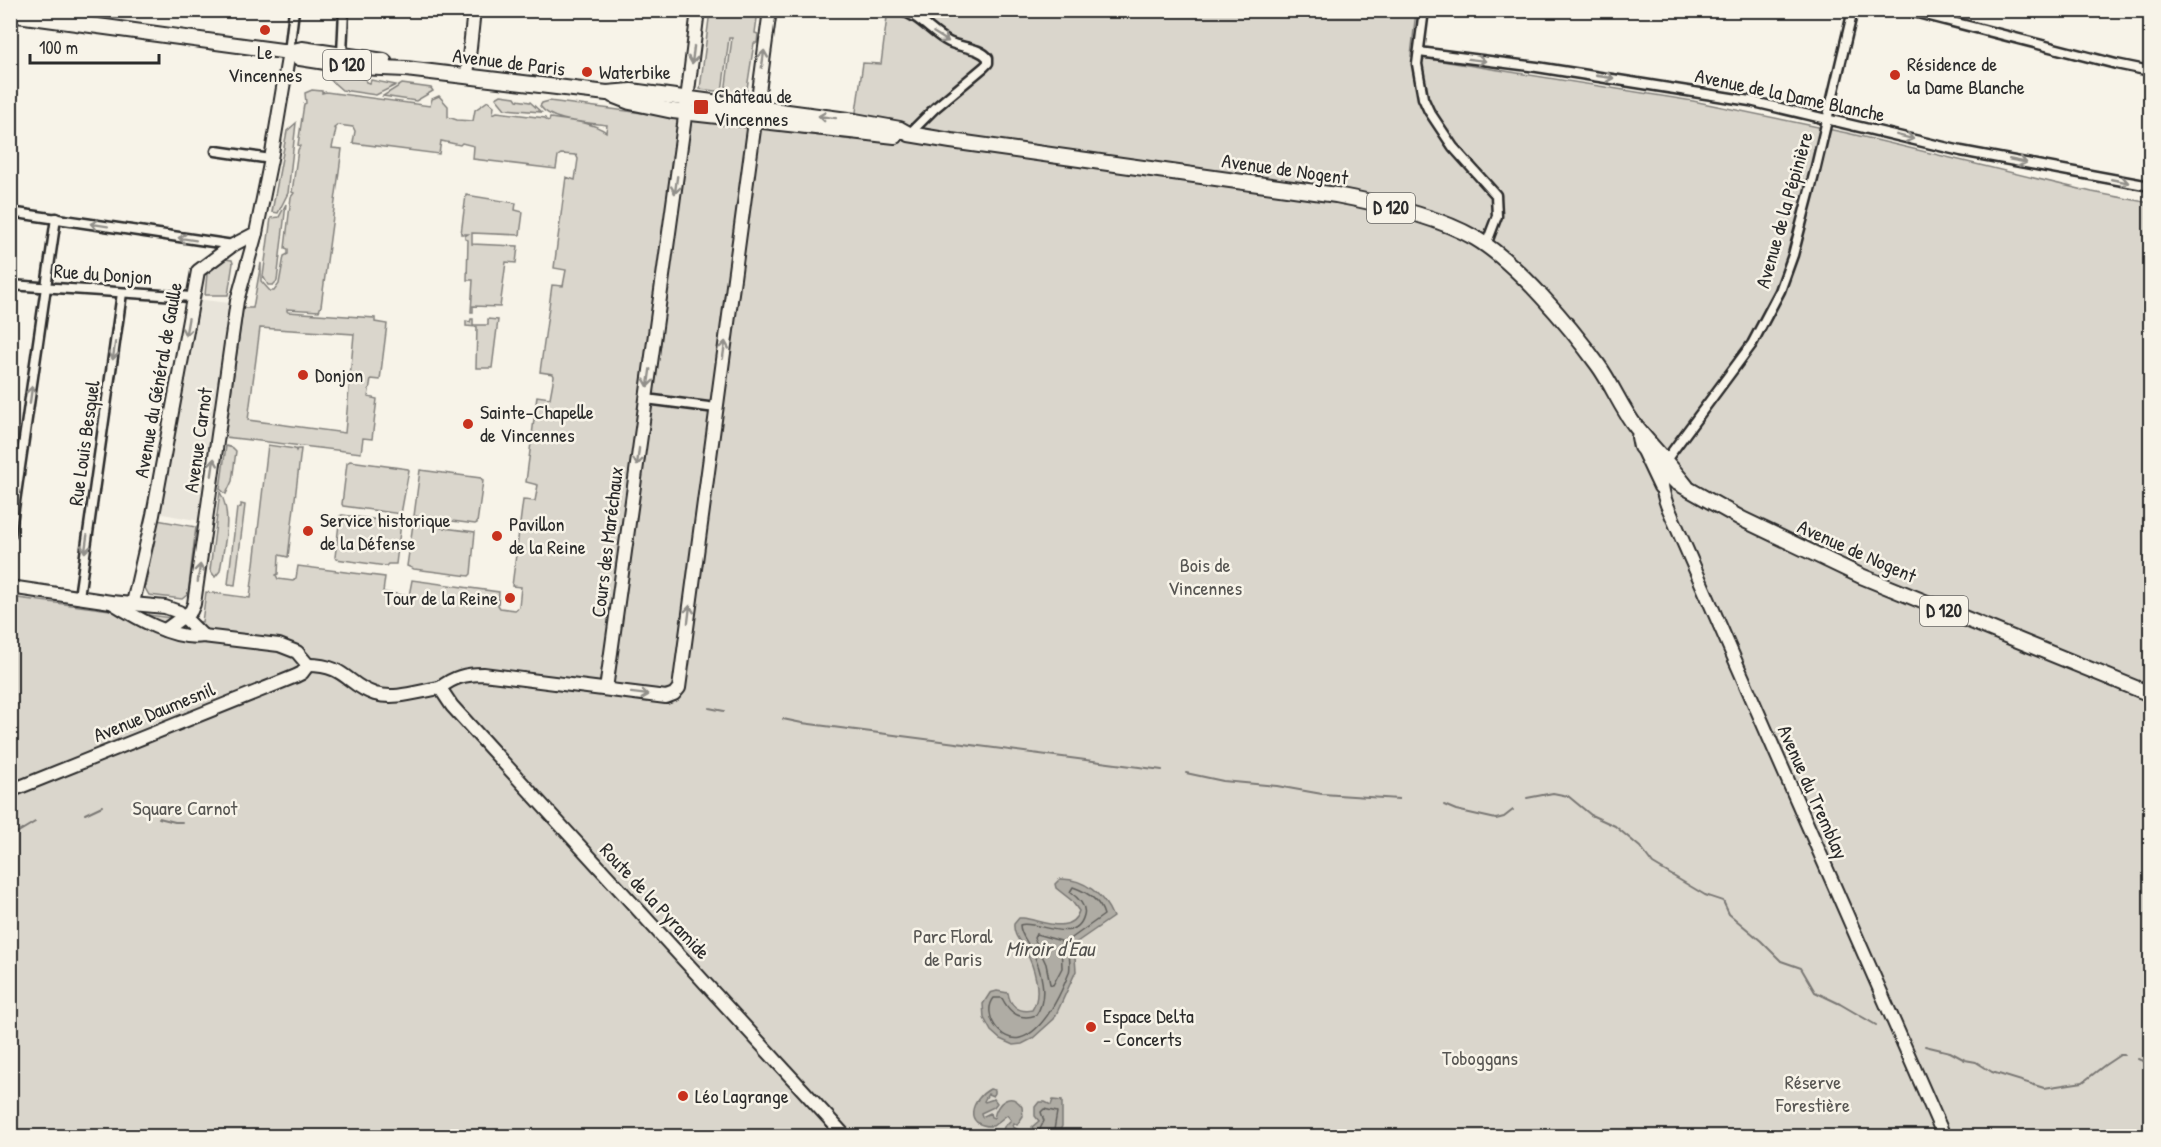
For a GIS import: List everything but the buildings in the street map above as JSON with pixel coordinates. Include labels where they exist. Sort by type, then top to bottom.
[{"type":"main road","name":"Avenue de Paris","points":[[10,14],[62,16],[289,52],[300,58],[358,67],[406,69],[607,93],[630,102],[756,119]]},
{"type":"main road","name":"Avenue de Paris","points":[[289,52],[302,49],[342,54],[383,60],[406,69]]},
{"type":"main road","name":"Avenue de Nogent","points":[[756,119],[855,120],[900,129],[909,134],[996,148],[1336,195],[1381,204],[1430,219],[1465,233],[1486,245],[1519,274],[1559,316],[1599,366],[1635,426],[1676,482],[1686,486],[1710,503],[1861,576],[2151,694]]},
{"type":"main road","name":"Avenue de Nogent","points":[[1635,426],[1641,447],[1664,465]]},
{"type":"street","points":[[256,233],[271,159],[294,10]]},
{"type":"street","points":[[342,54],[344,10]]},
{"type":"street","points":[[467,76],[474,10]]},
{"type":"street","name":"Cours des Maréchaux","points":[[606,689],[698,10]]},
{"type":"street","points":[[111,602],[165,630],[194,637],[203,636],[279,645],[297,652],[308,665],[322,665],[336,669],[364,689],[384,696],[440,688],[457,677],[483,674],[666,697],[674,694],[680,684],[770,10]]},
{"type":"street","points":[[868,11],[878,10]]},
{"type":"street","points":[[898,10],[918,19],[949,42],[981,52],[988,58],[988,63],[984,67],[935,108],[909,134]]},
{"type":"street","points":[[1424,10],[1417,64],[1419,81],[1429,111],[1453,147],[1496,195],[1497,216],[1486,245]]},
{"type":"street","name":"Avenue de la Pépinière","points":[[1664,465],[1734,371],[1768,316],[1793,255],[1853,10]]},
{"type":"street","points":[[1906,10],[2151,71]]},
{"type":"street","name":"Avenue de la Dame Blanche","points":[[1419,52],[1684,89],[1828,118],[1961,151],[2151,186]]},
{"type":"street","points":[[216,151],[271,159]]},
{"type":"street","points":[[10,212],[233,246],[247,266]]},
{"type":"street","points":[[10,536],[56,218]]},
{"type":"street","name":"Avenue du Général de Gaulle","points":[[133,603],[153,515],[198,271],[256,233]]},
{"type":"street","name":"Avenue Carnot","points":[[184,616],[191,611],[194,604],[237,301],[256,233]]},
{"type":"street","name":"Rue du Donjon","points":[[10,285],[192,297]]},
{"type":"street","name":"Rue Louis Besquel","points":[[79,597],[122,293]]},
{"type":"street","points":[[646,399],[716,408]]},
{"type":"street","points":[[1641,447],[1662,491]]},
{"type":"street","name":"Avenue du Tremblay","points":[[1664,465],[1662,491],[1944,1137]]},
{"type":"street","points":[[10,587],[174,609],[203,636]]},
{"type":"street","points":[[165,630],[184,616]]},
{"type":"street","name":"Avenue Daumesnil","points":[[10,791],[278,684],[302,673],[308,665]]},
{"type":"street","name":"Route de la Pyramide","points":[[440,688],[492,750],[845,1137]]},
{"type":"shaded area","points":[[195,299],[230,303],[201,521],[157,513]]},
{"type":"green space","points":[[710,11],[758,11],[755,33],[758,34],[757,43],[754,43],[746,95],[725,93],[732,38],[729,38],[722,92],[700,89]]},
{"type":"green space","name":"Bois de Vincennes","points":[[871,11],[1416,11],[1411,56],[1693,101],[1847,133],[2092,192],[2150,203],[2150,1136],[11,1136],[10,597],[202,622],[206,592],[250,598],[268,445],[296,451],[301,449],[288,557],[279,555],[278,574],[276,575],[278,579],[293,581],[296,578],[298,566],[385,577],[383,592],[409,596],[412,580],[499,592],[498,605],[500,608],[515,610],[519,607],[521,587],[512,586],[523,500],[535,501],[538,485],[526,482],[537,396],[550,398],[554,376],[540,372],[552,285],[563,286],[566,270],[554,268],[566,177],[575,180],[578,159],[576,155],[561,154],[558,156],[556,169],[473,159],[474,146],[462,143],[460,145],[441,141],[439,154],[353,143],[355,131],[353,127],[338,125],[334,128],[336,129],[332,148],[342,149],[321,306],[319,311],[287,309],[287,311],[375,318],[375,322],[387,324],[380,380],[371,379],[368,397],[377,399],[372,439],[363,438],[361,453],[225,437],[243,308],[253,308],[261,263],[261,281],[270,291],[274,291],[279,284],[284,256],[288,254],[288,249],[285,248],[300,146],[298,145],[306,103],[305,93],[312,90],[322,91],[322,93],[430,106],[432,99],[439,96],[448,106],[448,117],[473,121],[475,110],[488,101],[494,106],[493,114],[497,112],[545,118],[549,121],[550,118],[570,121],[553,116],[540,106],[549,101],[852,140],[863,63],[881,64],[887,17],[870,17]],"holes":[[[579,122],[607,125],[606,132],[600,128]],[[260,328],[354,334],[345,433],[248,420]]]},
{"type":"green space","points":[[328,73],[335,77],[336,75],[365,79],[370,83],[371,80],[396,85],[376,95],[342,90],[325,75]]},
{"type":"green space","points":[[402,84],[431,88],[433,91],[416,101],[383,96]]},
{"type":"green space","points":[[501,95],[530,102],[541,112],[505,109],[496,98]]},
{"type":"green space","points":[[296,123],[288,193],[278,213],[272,212],[287,131]]},
{"type":"green space","points":[[466,195],[516,203],[515,210],[523,212],[520,235],[472,233],[472,244],[518,246],[516,263],[506,262],[500,307],[473,306],[473,312],[471,312],[473,280],[467,280],[468,240],[465,236],[468,234],[461,234]]},
{"type":"green space","points":[[286,204],[277,281],[273,285],[268,285],[263,276],[271,218],[279,217]]},
{"type":"green space","points":[[225,259],[232,260],[233,263],[228,295],[205,295],[207,274]]},
{"type":"green space","points":[[473,319],[473,325],[488,325],[488,319],[498,320],[492,368],[476,368],[477,327],[466,326],[466,321],[470,322]]},
{"type":"green space","points":[[226,446],[236,451],[232,481],[226,494],[220,489]]},
{"type":"green space","points":[[350,461],[409,470],[401,514],[343,506],[347,463]]},
{"type":"green space","points":[[420,470],[481,478],[483,481],[477,523],[414,516]]},
{"type":"green space","points":[[220,492],[227,520],[220,571],[215,577],[210,570]]},
{"type":"green space","points":[[241,504],[245,505],[235,585],[228,584],[237,508],[241,507]]},
{"type":"green space","points":[[340,516],[401,523],[396,564],[386,566],[336,559]]},
{"type":"green space","points":[[157,520],[196,527],[188,594],[182,599],[149,595],[145,588]]},
{"type":"green space","points":[[413,524],[475,532],[471,574],[469,576],[414,569],[407,566]]},
{"type":"water","name":"Miroir d'Eau","points":[[1060,879],[1077,881],[1092,889],[1099,895],[1113,917],[1074,944],[1076,971],[1054,1019],[1032,1039],[1013,1045],[1000,1039],[991,1031],[984,1018],[983,1004],[990,993],[997,991],[1008,993],[1016,1008],[1032,1010],[1037,996],[1036,980],[1028,957],[1016,935],[1014,924],[1019,918],[1054,925],[1069,923],[1075,919],[1079,911],[1071,900],[1056,888],[1055,884]]},
{"type":"water","points":[[990,1089],[995,1090],[995,1093],[993,1096],[988,1094],[984,1101],[994,1099],[997,1103],[994,1107],[981,1113],[982,1117],[990,1113],[994,1118],[1001,1103],[1013,1099],[1022,1107],[1023,1116],[1017,1125],[1014,1123],[1013,1127],[1022,1132],[1022,1136],[1001,1136],[1004,1127],[1011,1120],[1007,1115],[993,1126],[983,1125],[973,1117],[974,1105]]},
{"type":"water","points":[[1053,1100],[1062,1101],[1062,1126],[1058,1136],[1033,1136],[1035,1133],[1032,1127],[1039,1121],[1035,1116],[1035,1107],[1039,1102],[1051,1105]]},
{"type":"waterway","points":[[709,708],[724,711]]},
{"type":"waterway","points":[[783,719],[1162,770]]},
{"type":"waterway","points":[[1186,773],[1223,781],[1277,786],[1322,794],[1399,799]]},
{"type":"waterway","points":[[1527,798],[1553,793],[1568,796],[1591,815],[1615,826],[1640,847],[1653,864],[1705,895],[1723,901],[1729,914],[1781,961],[1801,968],[1815,992],[1876,1025]]},
{"type":"waterway","points":[[1444,805],[1496,819],[1504,817],[1513,810]]},
{"type":"waterway","points":[[85,814],[102,806]]},
{"type":"waterway","points":[[159,818],[182,822]]},
{"type":"waterway","points":[[10,837],[35,822]]},
{"type":"waterway","points":[[1925,1046],[1950,1052],[1965,1060],[1976,1062],[1992,1072],[2044,1088],[2083,1082],[2120,1055],[2124,1055]]},
{"type":"waterway","points":[[2138,1059],[2150,1064]]},
{"type":"place","name":"Le Vincennes","points":[[265,30]]},
{"type":"place","name":"Waterbike","points":[[587,72]]},
{"type":"place","name":"Résidence de la Dame Blanche","points":[[1895,75]]},
{"type":"place","name":"Château de Vincennes","points":[[701,107]]},
{"type":"place","name":"Donjon","points":[[303,375]]},
{"type":"place","name":"Sainte-Chapelle de Vincennes","points":[[468,424]]},
{"type":"place","name":"Service historique de la Défense","points":[[308,531]]},
{"type":"place","name":"Pavillon de la Reine","points":[[497,536]]},
{"type":"place","name":"Tour de la Reine","points":[[510,598]]},
{"type":"place","name":"Espace Delta - Concerts","points":[[1091,1027]]},
{"type":"place","name":"Léo Lagrange","points":[[683,1096]]},
{"type":"park label","name":"Square Carnot","points":[[185,808]]},
{"type":"park label","name":"Parc Floral de Paris","points":[[953,948]]},
{"type":"park label","name":"Toboggans","points":[[1480,1058]]},
{"type":"park label","name":"Réserve Forestière","points":[[1813,1094]]}]
